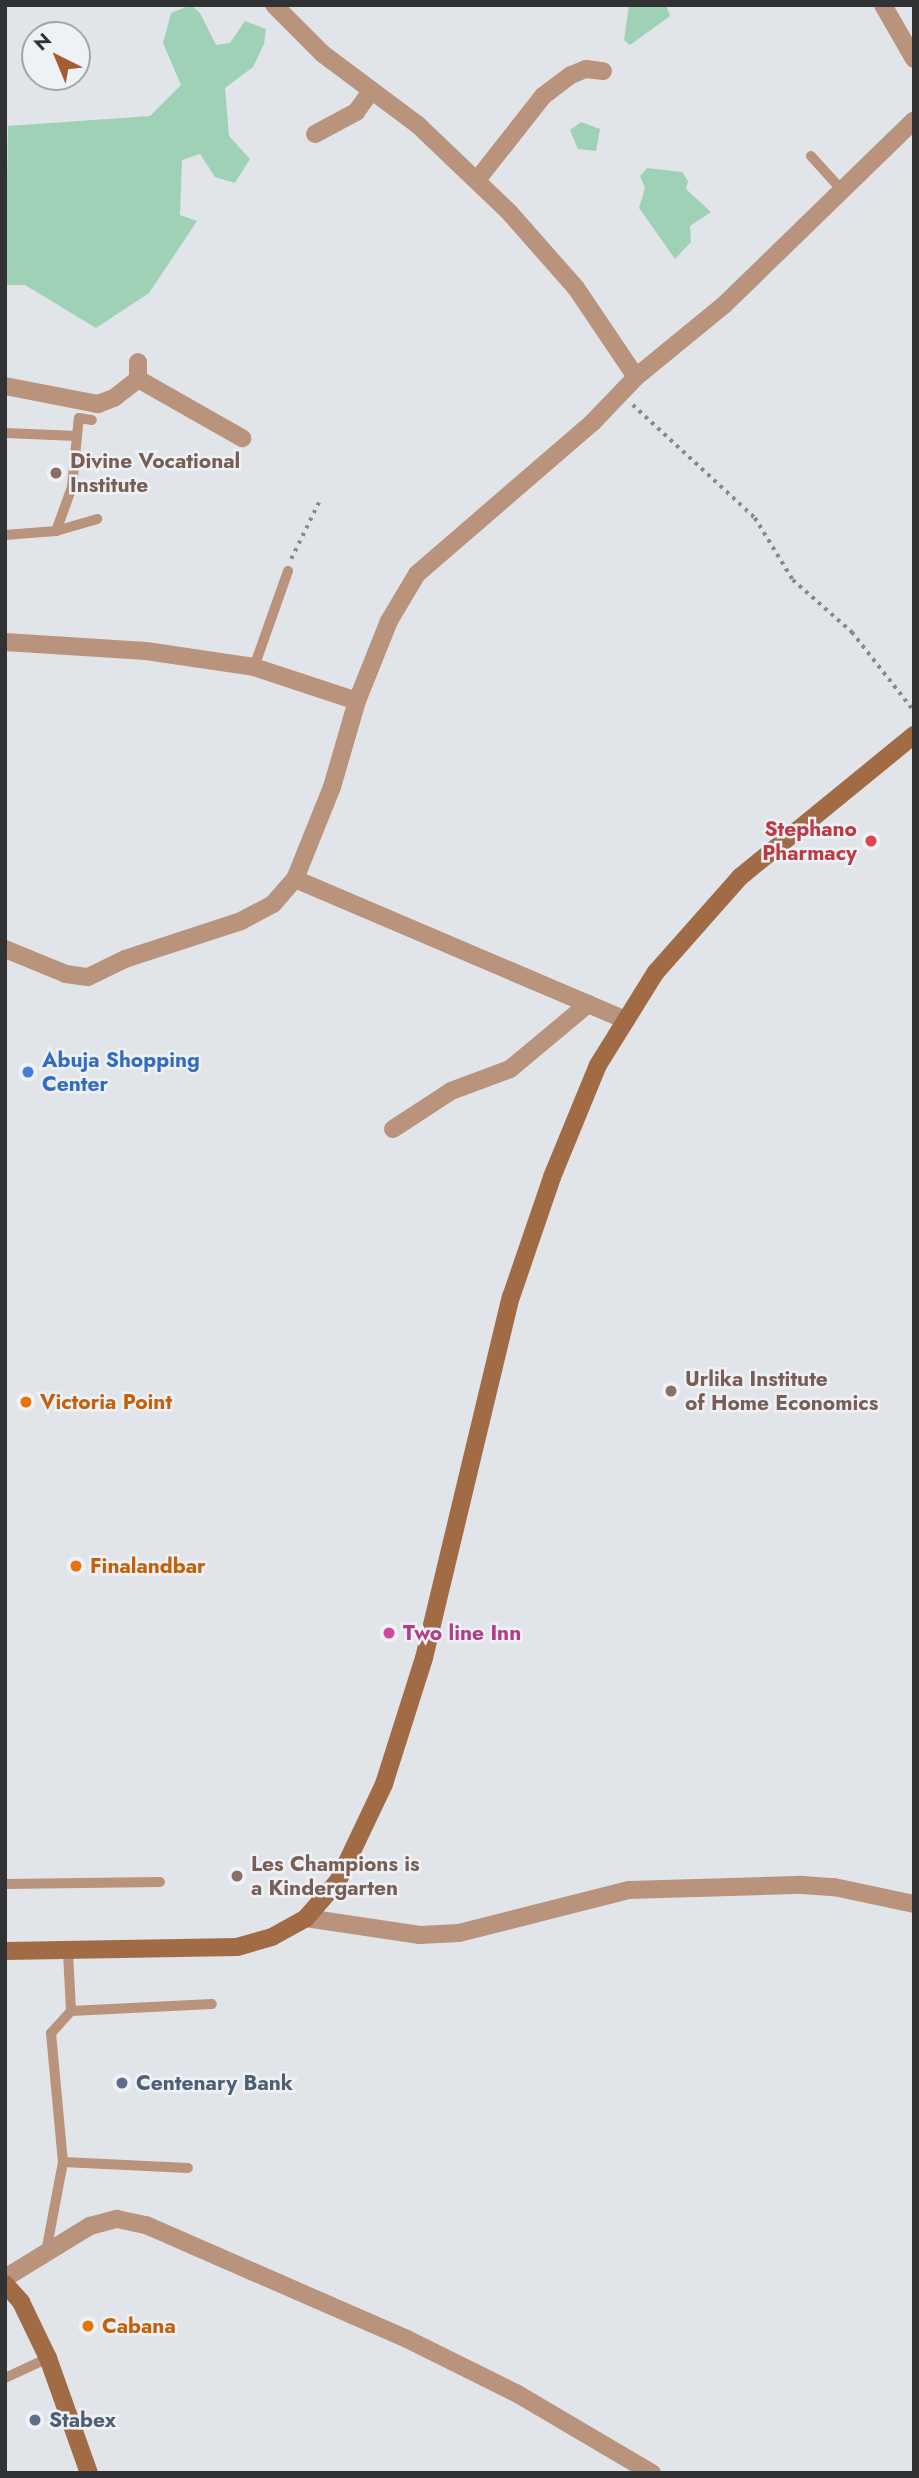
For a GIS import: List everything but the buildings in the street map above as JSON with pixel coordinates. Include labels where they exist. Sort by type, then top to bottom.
[{"type":"street","points":[[274,5],[323,54],[418,125],[477,180],[576,288],[636,377]]},
{"type":"street","points":[[884,5],[914,59]]},
{"type":"street","points":[[477,180],[543,96],[571,75],[586,69],[603,71]]},
{"type":"street","points":[[314,134],[356,112],[371,91]]},
{"type":"street","points":[[5,949],[66,974],[88,976],[125,959],[256,915],[273,904],[295,879],[331,787],[357,701],[389,621],[417,574],[621,394],[636,377],[724,305],[840,188],[914,120]]},
{"type":"street","points":[[5,386],[98,404],[114,398],[138,370],[242,438]]},
{"type":"street","points":[[5,642],[146,651],[254,667],[357,701]]},
{"type":"street","points":[[5,1951],[68,1953],[237,1947],[272,1937],[306,1918],[338,1881],[384,1784],[431,1632],[511,1297],[552,1177],[598,1065],[656,972],[740,877],[914,735]]},
{"type":"street","points":[[295,879],[626,1020]]},
{"type":"street","points":[[393,1129],[452,1091],[510,1069],[588,1004]]},
{"type":"street","points":[[306,1918],[420,1935],[459,1933],[629,1890],[802,1885],[834,1887],[914,1904]]},
{"type":"street","points":[[5,2278],[90,2226],[108,2221],[146,2225],[407,2339],[516,2393],[652,2473]]},
{"type":"street","points":[[5,2284],[21,2302],[48,2358],[89,2473]]},
{"type":"lane","points":[[811,156],[840,188]]},
{"type":"lane","points":[[56,531],[72,487],[79,418],[92,420]]},
{"type":"lane","points":[[5,433],[77,436]]},
{"type":"lane","points":[[5,535],[56,531],[97,519]]},
{"type":"lane","points":[[254,667],[288,571]]},
{"type":"lane","points":[[5,1884],[160,1882]]},
{"type":"lane","points":[[68,1953],[71,2011]]},
{"type":"lane","points":[[46,2252],[63,2162],[51,2033],[71,2011],[212,2004]]},
{"type":"lane","points":[[63,2162],[188,2168]]},
{"type":"lane","points":[[5,2378],[48,2358]]},
{"type":"path","points":[[621,394],[755,518],[793,580],[852,632],[914,711]]},
{"type":"path","points":[[288,571],[321,498]]},
{"type":"green space","points":[[191,5],[200,13],[216,45],[230,43],[245,21],[266,29],[264,44],[253,67],[225,88],[229,136],[250,159],[235,183],[215,177],[200,154],[182,160],[180,215],[197,221],[149,293],[96,328],[25,285],[5,285],[8,126],[150,116],[181,85],[163,43],[171,13]]},
{"type":"green space","points":[[629,5],[666,5],[670,16],[630,45],[624,40]]},
{"type":"green space","points":[[581,122],[600,129],[596,151],[578,149],[570,130]]},
{"type":"green space","points":[[647,168],[682,172],[688,181],[686,189],[711,212],[690,226],[691,242],[675,259],[639,208],[645,188],[640,176]]},
{"type":"place","name":"Divine Vocational Institute","points":[[56,473]]},
{"type":"place","name":"Stephano Pharmacy","points":[[871,841]]},
{"type":"place","name":"Abuja Shopping Center","points":[[28,1072]]},
{"type":"place","name":"Urlika Institute of Home Economics","points":[[671,1391]]},
{"type":"place","name":"Victoria Point","points":[[26,1402]]},
{"type":"place","name":"Finalandbar","points":[[76,1566]]},
{"type":"place","name":"Two line Inn","points":[[389,1633]]},
{"type":"place","name":"Les Champions is a Kindergarten","points":[[237,1876]]},
{"type":"place","name":"Centenary Bank","points":[[122,2083]]},
{"type":"place","name":"Cabana","points":[[88,2326]]},
{"type":"place","name":"Stabex","points":[[35,2420]]}]
